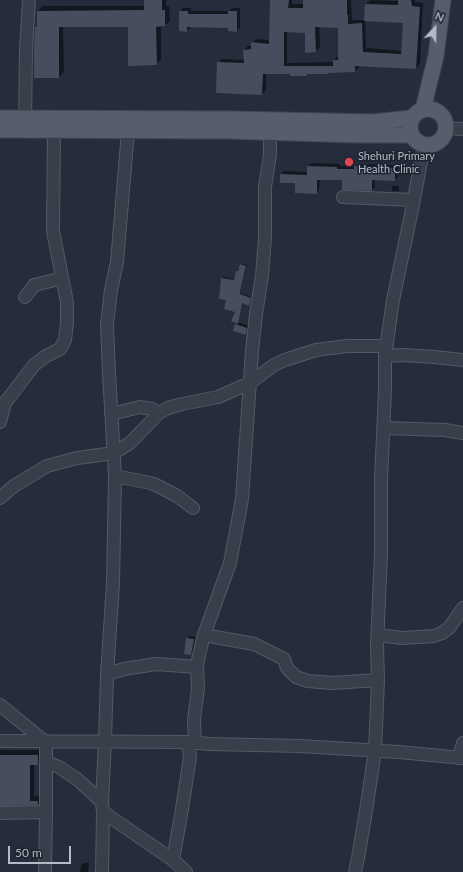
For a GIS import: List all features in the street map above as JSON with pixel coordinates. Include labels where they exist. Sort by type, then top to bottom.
[{"type":"main road","points":[[430,110],[443,0]]},
{"type":"main road","points":[[430,110],[444,118],[446,128],[445,133],[439,141],[434,144],[424,145],[419,143],[411,135],[409,124],[411,118],[418,111],[430,110]]},
{"type":"main road","points":[[0,118],[54,130],[411,135]]},
{"type":"main road","points":[[0,130],[26,124],[230,119],[373,122],[411,118]]},
{"type":"street","points":[[26,124],[26,48],[29,0]]},
{"type":"street","points":[[446,128],[463,129]]},
{"type":"street","points":[[0,422],[3,401],[34,365],[46,356],[60,349],[65,340],[68,322],[68,302],[53,231],[54,130]]},
{"type":"street","points":[[102,872],[107,674],[112,584],[115,476],[107,325],[116,262],[128,131]]},
{"type":"street","points":[[179,867],[182,809],[198,688],[197,667],[199,655],[204,635],[230,563],[242,499],[252,351],[265,246],[265,187],[270,154],[270,132]]},
{"type":"street","points":[[355,872],[375,751],[381,554],[381,479],[386,351],[393,300],[424,145]]},
{"type":"street","points":[[343,197],[414,200]]},
{"type":"street","points":[[25,297],[34,286],[59,279],[62,276]]},
{"type":"street","points":[[0,498],[14,486],[47,466],[77,458],[114,453],[130,443],[159,413],[168,408],[218,396],[250,382],[274,365],[316,350],[347,346],[386,351],[402,355],[463,360]]},
{"type":"street","points":[[111,414],[140,407],[152,409],[159,413]]},
{"type":"street","points":[[383,428],[445,430],[463,433]]},
{"type":"street","points":[[115,476],[151,483],[177,496],[193,508]]},
{"type":"street","points":[[378,635],[402,638],[434,636],[449,628],[463,608]]},
{"type":"street","points":[[204,635],[254,644],[284,660],[287,668],[296,677],[308,681],[332,684],[378,680]]},
{"type":"street","points":[[107,674],[124,668],[156,664],[197,667]]},
{"type":"street","points":[[0,705],[45,741],[45,872]]},
{"type":"street","points":[[0,741],[191,742],[210,744],[300,746],[399,752],[461,758],[463,744]]},
{"type":"street","points":[[46,762],[58,766],[78,780],[103,807],[179,867]]},
{"type":"street","points":[[0,813],[46,812]]},
{"type":"building","points":[[144,0],[162,0],[162,10],[165,10],[165,26],[156,27],[157,65],[128,66],[128,27],[59,27],[59,78],[34,78],[34,48],[35,27],[37,27],[37,11],[144,10]]},
{"type":"building","points":[[270,0],[289,0],[288,8],[303,8],[303,0],[347,0],[348,24],[362,23],[363,52],[401,54],[403,23],[364,21],[365,4],[398,5],[398,0],[411,0],[412,6],[420,7],[416,69],[355,66],[355,72],[307,74],[307,76],[290,76],[290,74],[263,74],[262,95],[216,93],[217,62],[244,63],[243,50],[251,49],[251,42],[269,44]],"holes":[[[315,27],[338,28],[338,60],[333,60],[333,66],[284,66],[284,32],[305,33],[305,53],[316,52]]]},
{"type":"building","points":[[179,11],[188,11],[188,14],[228,14],[228,11],[237,11],[237,32],[228,31],[228,28],[187,27],[187,32],[179,31]]},
{"type":"building","points":[[307,166],[337,167],[337,169],[354,169],[354,166],[395,168],[395,181],[372,180],[372,191],[342,190],[342,180],[317,180],[317,194],[295,193],[295,183],[280,183],[280,174],[307,175]]},
{"type":"building","points":[[240,264],[246,266],[240,294],[251,298],[249,306],[242,303],[238,324],[231,321],[235,312],[224,309],[226,300],[219,299],[221,278],[234,280],[236,271],[238,271]]},
{"type":"building","points":[[235,324],[247,328],[246,335],[233,331]]},
{"type":"building","points":[[186,638],[194,639],[191,655],[184,654]]},
{"type":"building","points":[[0,755],[38,755],[38,765],[30,765],[30,801],[38,801],[38,805],[0,806]]},
{"type":"place","name":"Shehuri Primary Health Clinic","points":[[349,162]]}]
